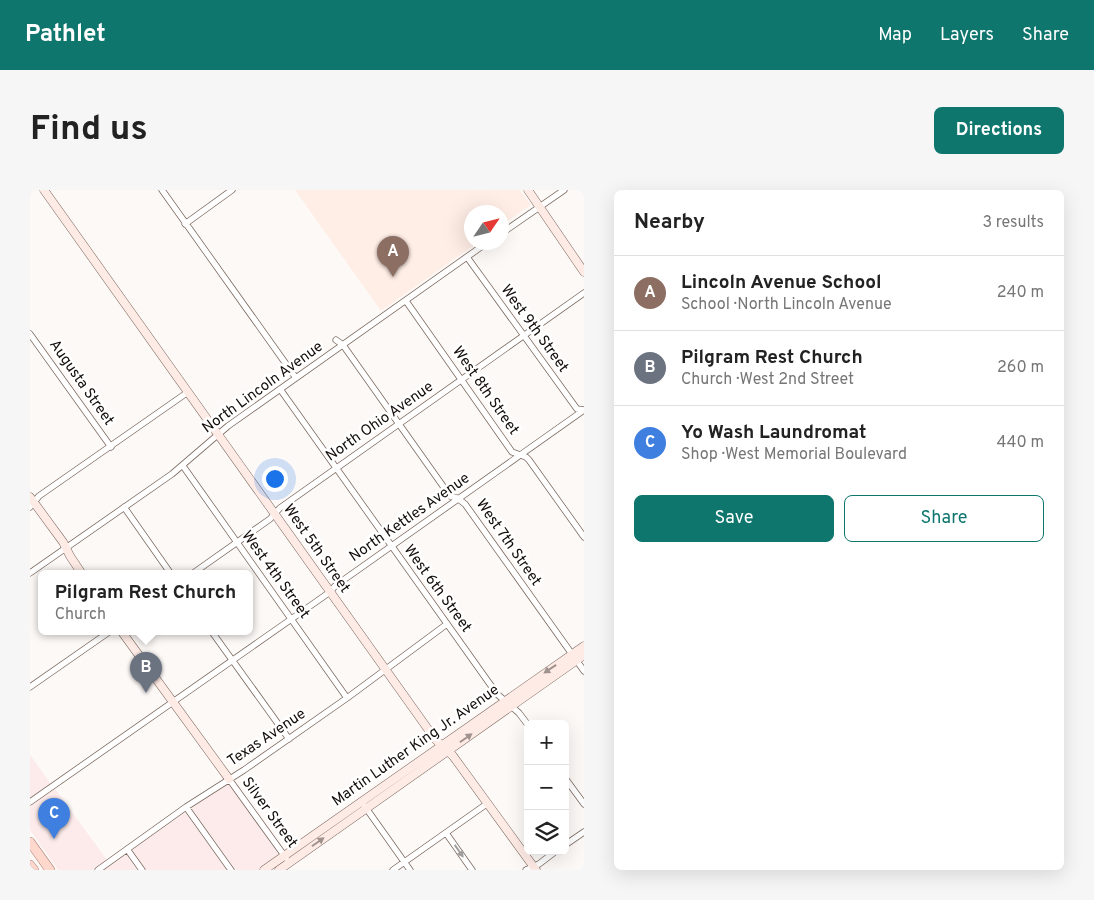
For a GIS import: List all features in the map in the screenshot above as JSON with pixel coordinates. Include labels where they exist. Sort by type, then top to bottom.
[{"type":"main road","points":[[30,842],[50,870]]},
{"type":"main road","points":[[30,865],[34,870]]},
{"type":"street","name":"West 5th Street","points":[[44,190],[385,670],[488,803],[532,869]]},
{"type":"street","points":[[162,190],[296,378]]},
{"type":"street","points":[[186,224],[232,190]]},
{"type":"street","points":[[528,190],[584,272]]},
{"type":"street","points":[[509,228],[564,190]]},
{"type":"street","name":"North Lincoln Avenue","points":[[30,573],[183,466],[218,435],[280,389],[477,250]]},
{"type":"street","name":"West 9th Street","points":[[467,257],[577,409],[584,410]]},
{"type":"street","name":"North Ohio Avenue","points":[[198,570],[270,520],[280,508],[584,293]]},
{"type":"street","name":"West 8th Street","points":[[406,301],[512,452],[529,460],[584,537]]},
{"type":"street","name":"Augusta Street","points":[[30,334],[111,447]]},
{"type":"street","name":"West 7th Street","points":[[336,340],[343,345],[450,496],[457,498],[465,504],[584,671]]},
{"type":"street","name":"West 6th Street","points":[[280,389],[497,694],[520,713],[525,720]]},
{"type":"street","points":[[80,570],[66,548],[32,502],[188,392]]},
{"type":"street","name":"North Kettles Avenue","points":[[30,802],[292,619],[457,498],[584,410]]},
{"type":"street","name":"West 4th Street","points":[[183,466],[347,698]]},
{"type":"street","points":[[124,507],[168,570]]},
{"type":"street","name":"Texas Avenue","points":[[98,870],[186,807],[347,698],[447,624]]},
{"type":"street","points":[[30,688],[105,635]]},
{"type":"street","points":[[124,635],[229,779]]},
{"type":"street","points":[[214,635],[289,738]]},
{"type":"street","name":"Martin Luther King Jr. Avenue","points":[[444,748],[512,707],[574,657],[584,646]]},
{"type":"street","name":"Martin Luther King Jr. Avenue","points":[[264,870],[287,859],[444,748],[505,700],[574,657],[584,655]]},
{"type":"street","name":"Silver Street","points":[[229,779],[287,859]]},
{"type":"street","points":[[569,783],[584,804]]},
{"type":"street","points":[[393,870],[488,803]]},
{"type":"street","points":[[364,804],[410,870]]},
{"type":"street","points":[[186,807],[231,870]]},
{"type":"street","points":[[569,842],[584,832]]},
{"type":"street","points":[[446,833],[472,870]]},
{"type":"street","points":[[127,849],[142,870]]},
{"type":"street","points":[[532,869],[551,855]]},
{"type":"street","name":"Martin Luther King Jr. Avenue","points":[[279,870],[287,859]]},
{"type":"shaded area","points":[[295,190],[520,190],[531,205],[509,220],[509,205],[464,205],[464,250],[467,250],[381,311]]},
{"type":"shaded area","points":[[30,755],[51,784],[30,799]]},
{"type":"shaded area","points":[[228,783],[279,855],[259,870],[236,870],[191,808]]},
{"type":"shaded area","points":[[55,789],[107,860],[92,870],[58,870],[30,830],[30,806]]},
{"type":"shaded area","points":[[185,812],[227,870],[146,870],[132,850]]},
{"type":"shaded area","points":[[126,854],[137,870],[103,870],[111,865]]},
{"type":"place","name":"Lincoln Avenue School","points":[[393,277]]},
{"type":"place","name":"Pilgram Rest Church","points":[[146,693]]},
{"type":"place","name":"Yo Wash Laundromat","points":[[54,839]]}]
